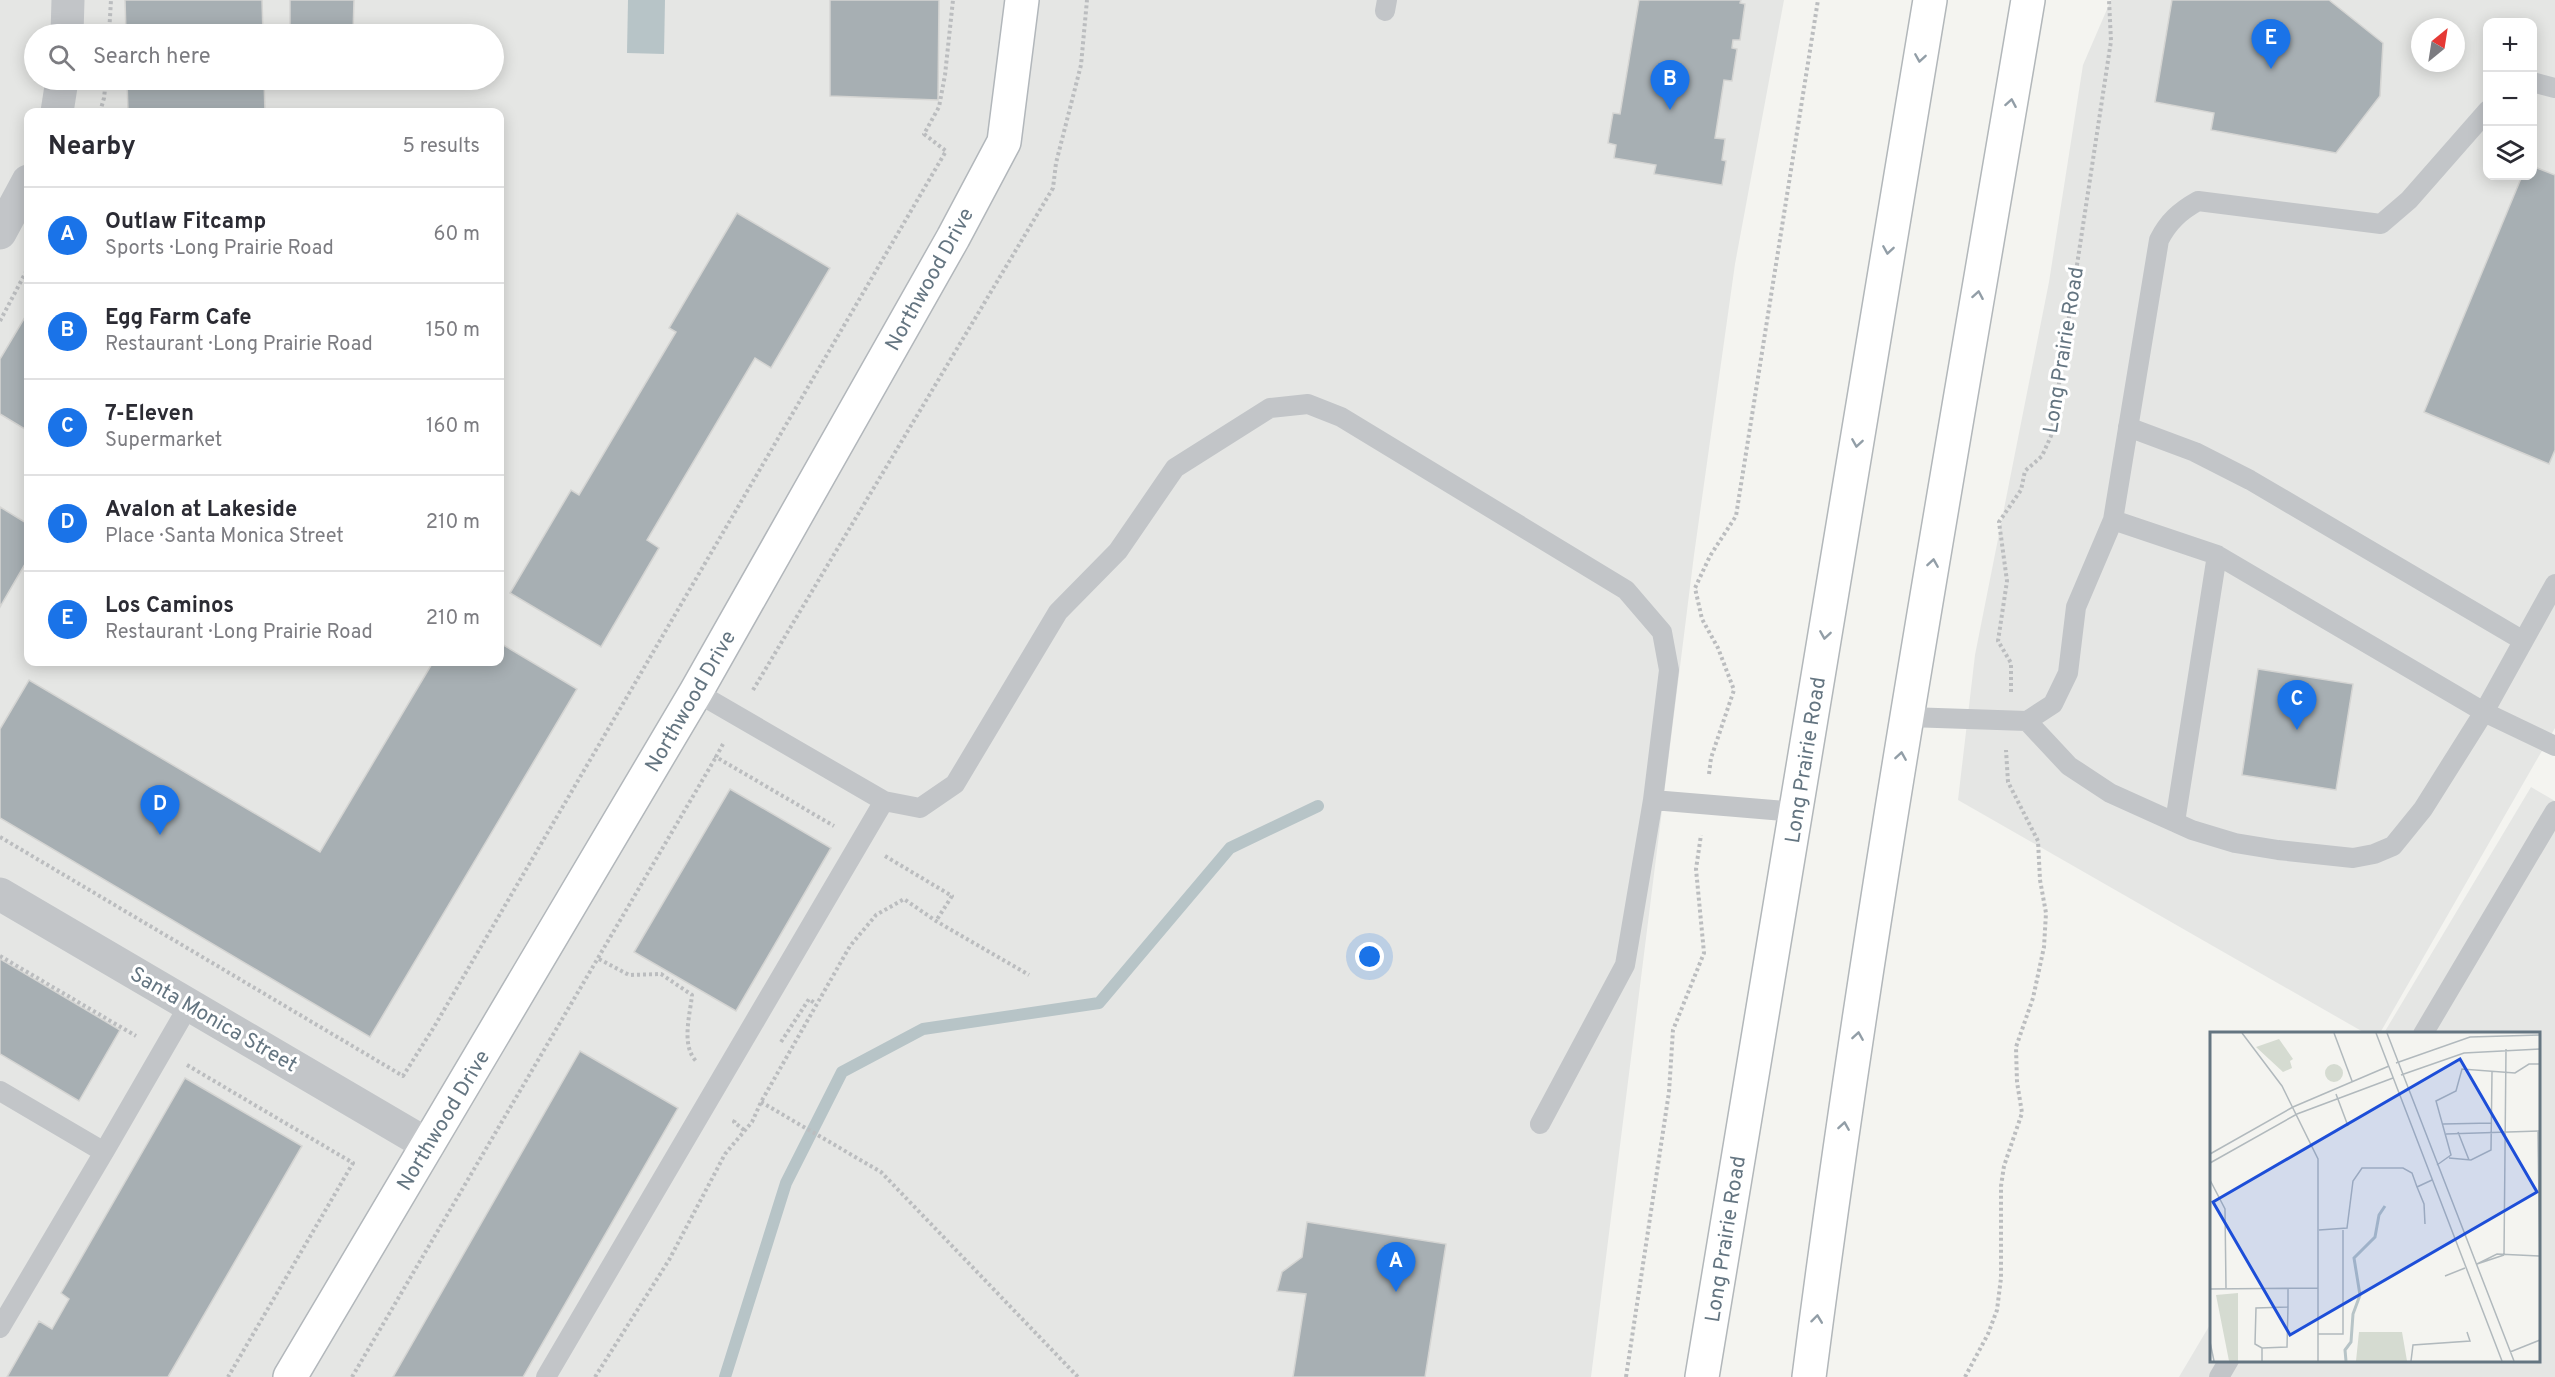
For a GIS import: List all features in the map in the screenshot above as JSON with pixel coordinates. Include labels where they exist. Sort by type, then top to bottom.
[{"type":"main road","name":"Northwood Drive","points":[[290,1377],[696,692],[953,238],[1004,142],[1023,0]]},
{"type":"main road","name":"Long Prairie Road","points":[[1702,1377],[1930,0]]},
{"type":"main road","points":[[1809,1377],[1829,1224],[1908,717],[2028,0]]},
{"type":"street","points":[[67,24],[68,0]]},
{"type":"street","points":[[58,108],[60,90]]},
{"type":"street","points":[[0,233],[24,188]]},
{"type":"street","name":"Santa Monica Street","points":[[0,894],[428,1145]]},
{"type":"lane","points":[[2537,83],[2555,88]]},
{"type":"lane","points":[[1908,717],[2018,720],[2053,704],[2068,673],[2076,607],[2113,520],[2159,240],[2165,228],[2181,211],[2198,201],[2381,224],[2409,200],[2483,115]]},
{"type":"lane","points":[[696,692],[884,801],[920,808],[955,784],[1058,612],[1118,551],[1174,468],[1270,408],[1308,404],[1341,417],[1626,590],[1662,632],[1670,670],[1653,800],[1625,965],[1540,1124]]},
{"type":"lane","points":[[2128,427],[2195,452],[2250,480],[2522,640]]},
{"type":"lane","points":[[2113,520],[2217,555],[2484,712],[2555,746]]},
{"type":"lane","points":[[2175,822],[2217,555]]},
{"type":"lane","points":[[2018,720],[2069,766],[2110,793],[2192,830],[2235,843],[2278,850],[2353,858],[2374,854],[2393,846],[2423,808],[2484,712],[2555,584]]},
{"type":"lane","points":[[1653,800],[1796,812]]},
{"type":"lane","points":[[546,1377],[884,801]]},
{"type":"lane","points":[[2424,1032],[2555,810]]},
{"type":"lane","points":[[0,1328],[189,1005]]},
{"type":"lane","points":[[0,1090],[104,1152]]},
{"type":"lane","points":[[2219,1377],[2228,1362]]},
{"type":"path","points":[[110,24],[111,0]]},
{"type":"path","points":[[0,837],[403,1076],[440,1017],[946,152],[924,134],[939,107],[953,0]]},
{"type":"path","points":[[352,1377],[599,959],[794,619],[1053,188],[1056,164],[1081,65],[1087,0]]},
{"type":"path","points":[[1626,1377],[1669,1092],[1673,1030],[1704,953],[1696,869],[1711,758],[1734,690],[1718,648],[1702,619],[1695,588],[1710,556],[1736,516],[1818,0]]},
{"type":"path","name":"Long Prairie Road","points":[[1965,1377],[1988,1334],[1997,1310],[2001,1278],[2001,1186],[2004,1166],[2022,1113],[2016,1082],[2016,1047],[2033,998],[2044,947],[2046,913],[2040,880],[2038,841],[2008,782],[2006,754],[2018,720],[2011,663],[1998,641],[2007,581],[2000,522],[2021,490],[2025,471],[2042,456],[2051,435],[2111,41],[2109,0]]},
{"type":"path","points":[[101,108],[105,90]]},
{"type":"path","points":[[0,321],[24,276]]},
{"type":"path","points":[[716,756],[952,896],[936,921]]},
{"type":"path","points":[[595,1377],[669,1260],[725,1154],[752,1122],[761,1102],[850,946],[876,915],[904,899],[936,921],[1029,975]]},
{"type":"path","points":[[599,959],[629,975],[662,974],[692,995],[687,1030],[690,1054],[708,1074],[746,1096],[734,1122],[744,1130]]},
{"type":"path","points":[[777,1048],[809,999],[816,1005]]},
{"type":"path","points":[[761,1102],[881,1172],[1078,1377]]},
{"type":"path","points":[[228,1377],[352,1163]]},
{"type":"shaded area","points":[[0,0],[1784,0],[1735,264],[1694,555],[1591,1377],[0,1377]]},
{"type":"shaded area","points":[[628,0],[665,0],[664,54],[627,53]]},
{"type":"shaded area","points":[[2111,0],[2555,0],[2555,728],[2381,1032],[2363,1032],[1958,800],[1975,655],[2049,282],[2083,65]]},
{"type":"shaded area","points":[[2531,787],[2555,801],[2555,1377],[2179,1377],[2210,1325],[2210,1362],[2540,1362],[2540,1032],[2385,1032]]},
{"type":"building","points":[[125,0],[262,0],[263,24],[126,24]]},
{"type":"building","points":[[290,0],[354,0],[353,24],[290,24]]},
{"type":"building","points":[[830,0],[939,0],[938,100],[830,96]]},
{"type":"building","points":[[1639,0],[1741,0],[1740,3],[1745,4],[1740,40],[1733,40],[1732,48],[1737,49],[1732,81],[1724,80],[1715,138],[1725,139],[1722,160],[1726,161],[1722,185],[1654,174],[1656,165],[1614,158],[1616,145],[1608,143],[1613,113],[1620,114]]},
{"type":"building","points":[[2172,0],[2329,0],[2383,43],[2380,96],[2336,153],[2211,130],[2214,113],[2155,102]]},
{"type":"building","points":[[127,90],[264,90],[265,108],[128,108]]},
{"type":"building","points":[[2537,168],[2555,175],[2555,450],[2549,464],[2424,412],[2520,180],[2537,180]]},
{"type":"building","points":[[737,213],[830,268],[771,368],[755,358],[647,540],[659,548],[601,647],[510,593],[571,490],[579,495],[676,332],[669,328]]},
{"type":"building","points":[[24,319],[24,429],[0,414],[0,359]]},
{"type":"building","points":[[0,507],[24,522],[24,566],[0,607]]},
{"type":"building","points":[[504,645],[577,689],[370,1037],[0,818],[0,729],[29,680],[320,852],[431,666],[504,666]]},
{"type":"building","points":[[2258,669],[2353,684],[2336,790],[2242,775]]},
{"type":"building","points":[[730,789],[831,848],[736,1011],[634,952]]},
{"type":"building","points":[[0,959],[120,1030],[79,1101],[0,1054]]},
{"type":"building","points":[[580,1051],[678,1108],[523,1377],[393,1377]]},
{"type":"building","points":[[185,1078],[302,1146],[168,1377],[7,1377],[39,1321],[52,1329],[69,1299],[61,1293]]},
{"type":"building","points":[[1307,1222],[1446,1244],[1425,1377],[1293,1377],[1306,1294],[1277,1291],[1282,1272],[1302,1257]]},
{"type":"waterway","points":[[725,1377],[786,1183],[842,1072],[923,1029],[1099,1003],[1230,848],[1318,806]]},
{"type":"place","name":"Los Caminos","points":[[2271,69]]},
{"type":"place","name":"Egg Farm Cafe","points":[[1670,110]]},
{"type":"place","name":"7-Eleven","points":[[2297,730]]},
{"type":"place","name":"Avalon at Lakeside","points":[[160,835]]},
{"type":"place","name":"Outlaw Fitcamp","points":[[1396,1292]]}]
